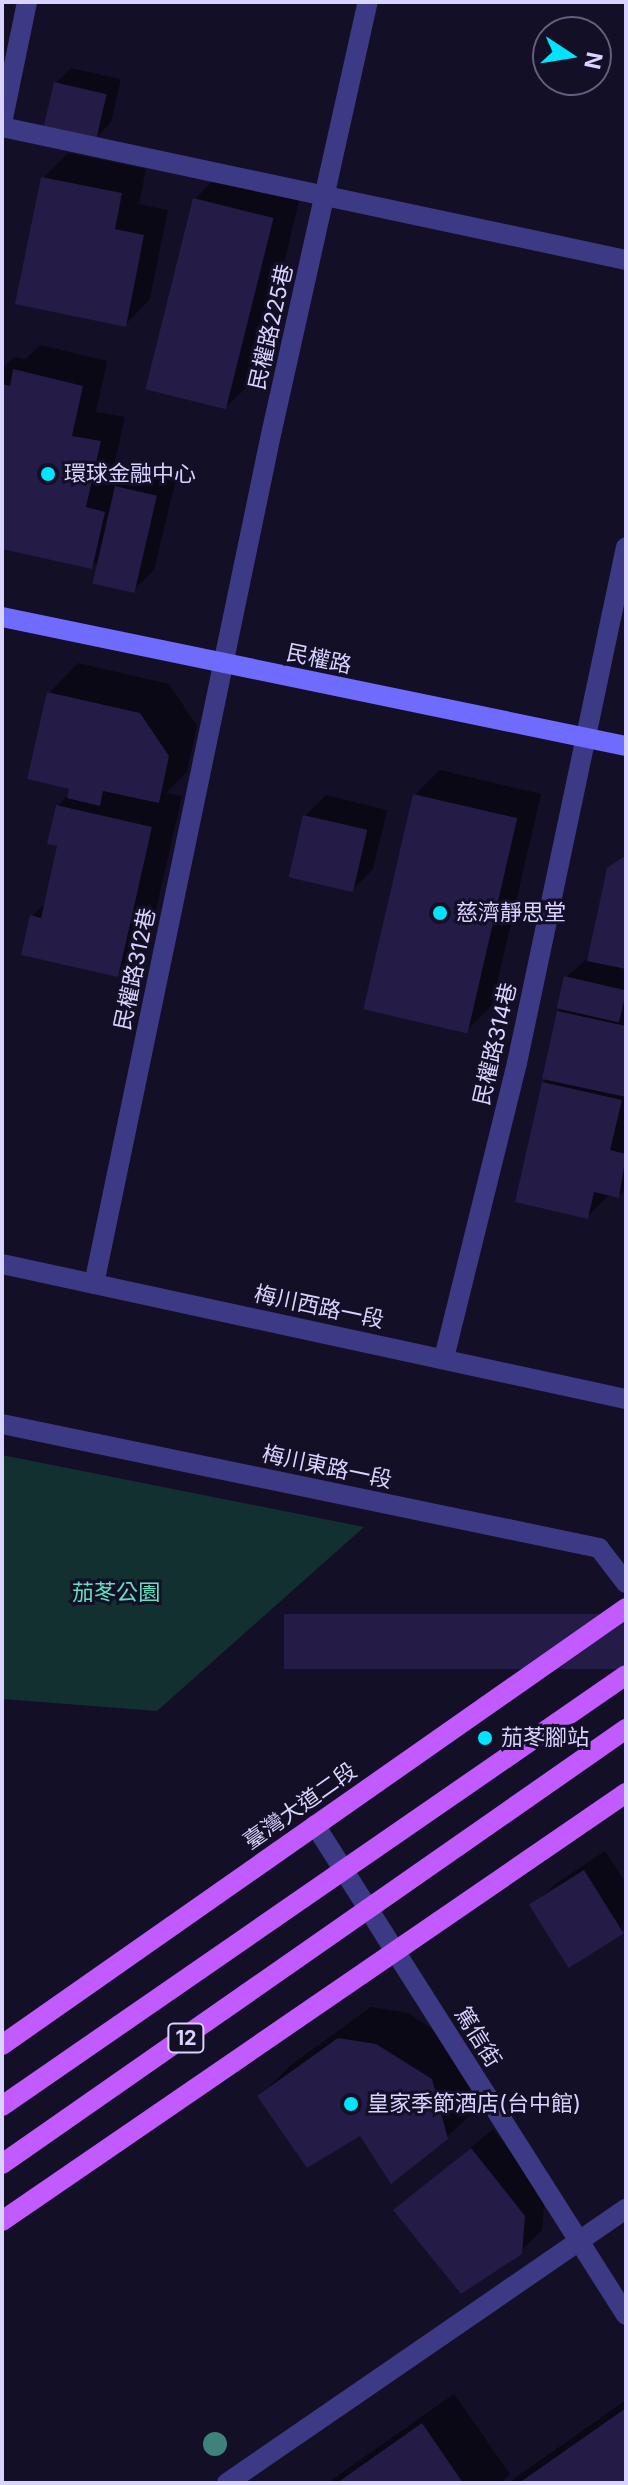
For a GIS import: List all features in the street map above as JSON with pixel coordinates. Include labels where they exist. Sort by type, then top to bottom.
[{"type":"main road","name":"民權路","points":[[2,617],[626,746]]},
{"type":"main road","name":"臺灣大道二段","points":[[2,2045],[626,1608]]},
{"type":"main road","name":"12","points":[[2,2106],[626,1675]]},
{"type":"main road","name":"12","points":[[2,2164],[370,1912],[626,1729]]},
{"type":"main road","points":[[2,2221],[626,1793]]},
{"type":"street","points":[[27,2],[2,125],[626,260]]},
{"type":"street","name":"民權路225巷","points":[[225,664],[368,2]]},
{"type":"street","name":"民權路314巷","points":[[444,1358],[517,1063],[626,547]]},
{"type":"street","name":"民權路312巷","points":[[94,1284],[225,664]]},
{"type":"street","name":"梅川西路一段","points":[[2,1264],[626,1399]]},
{"type":"street","name":"梅川東路一段","points":[[2,1424],[599,1548],[626,1583]]},
{"type":"street","name":"篤信街","points":[[315,1825],[626,2315]]},
{"type":"street","points":[[227,2483],[626,2209]]},
{"type":"green space","name":"茄苳公園","points":[[2,1455],[364,1527],[157,1711],[2,1699]]},
{"type":"building","points":[[54,82],[107,94],[96,141],[43,129]]},
{"type":"building","points":[[41,177],[122,193],[115,229],[144,235],[126,327],[15,304]]},
{"type":"building","points":[[193,198],[274,218],[226,409],[145,389]]},
{"type":"building","name":"環球金融中心","points":[[13,369],[83,386],[72,436],[101,441],[86,507],[105,512],[92,569],[2,549],[2,384],[10,386]]},
{"type":"building","points":[[115,486],[157,496],[134,593],[93,583]]},
{"type":"building","points":[[47,692],[140,713],[169,756],[159,803],[103,791],[100,806],[67,798],[69,789],[27,779]]},
{"type":"building","name":"慈濟靜思堂","points":[[413,794],[517,818],[468,1033],[363,1009]]},
{"type":"building","points":[[56,805],[152,827],[118,977],[21,955],[30,915],[41,918],[57,846],[47,844]]},
{"type":"building","points":[[303,815],[367,830],[353,892],[289,877]]},
{"type":"building","points":[[626,855],[626,969],[587,961],[607,868]]},
{"type":"building","points":[[564,976],[626,990],[619,1023],[557,1008]]},
{"type":"building","points":[[557,1011],[626,1026],[626,1097],[542,1079]]},
{"type":"building","points":[[542,1082],[622,1100],[610,1150],[626,1154],[619,1198],[594,1192],[588,1219],[515,1202]]},
{"type":"building","points":[[284,1614],[626,1614],[626,1669],[284,1669]]},
{"type":"building","points":[[584,1870],[624,1934],[569,1968],[529,1904]]},
{"type":"building","name":"皇家季節酒店(台中館)","points":[[338,2038],[376,2044],[432,2079],[448,2139],[391,2184],[360,2136],[307,2168],[257,2096]]},
{"type":"building","points":[[471,2148],[525,2216],[522,2254],[461,2294],[393,2210]]},
{"type":"building","points":[[626,2408],[626,2483],[519,2483]]},
{"type":"building","points":[[422,2423],[463,2483],[337,2483]]},
{"type":"place","name":"環球金融中心","points":[[48,474]]},
{"type":"place","name":"慈濟靜思堂","points":[[440,913]]},
{"type":"place","name":"茄苳腳站","points":[[485,1738]]},
{"type":"place","name":"皇家季節酒店(台中館)","points":[[351,2104]]}]
